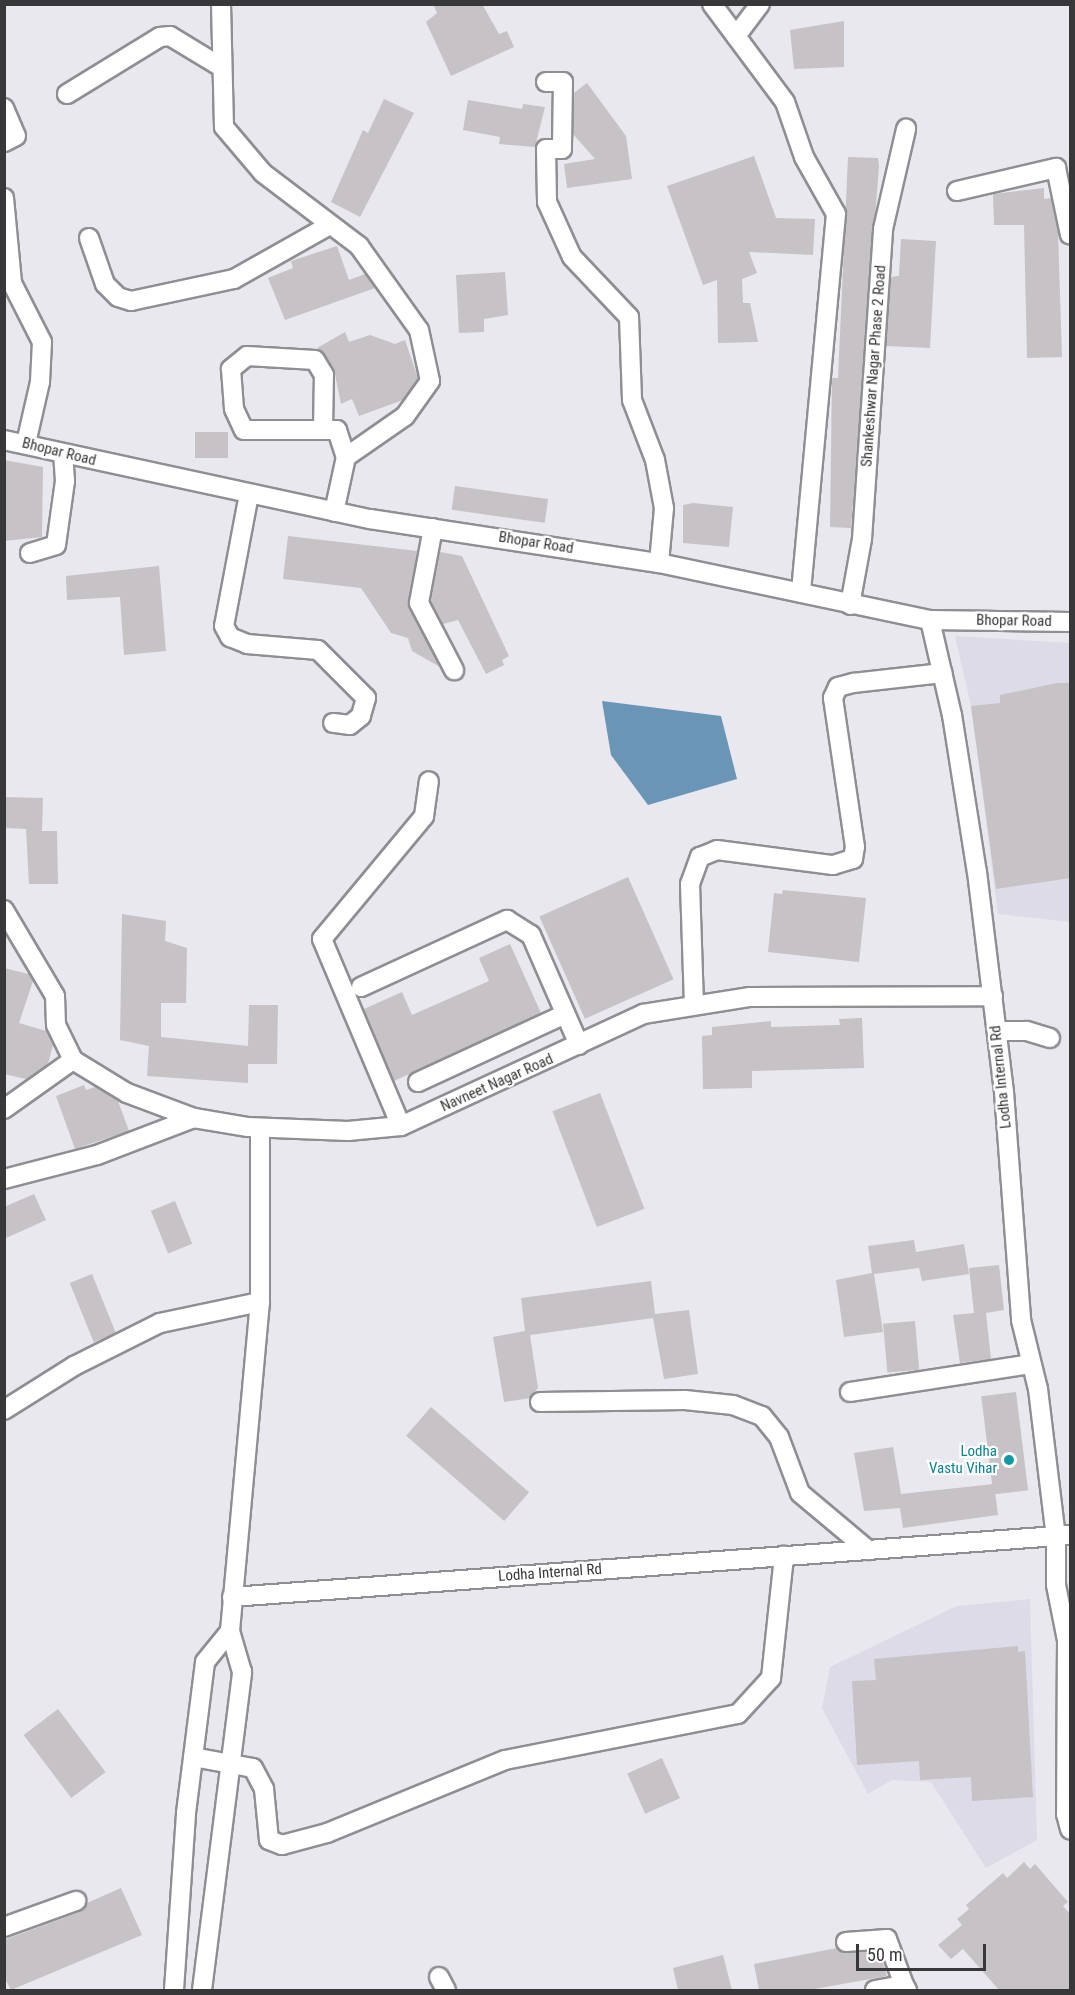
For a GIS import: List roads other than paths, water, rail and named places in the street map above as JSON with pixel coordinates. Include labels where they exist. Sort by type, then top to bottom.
[{"type":"street","points":[[221,4],[224,127],[263,173],[359,246],[405,306],[419,330],[430,381],[405,416],[346,457]]},
{"type":"street","points":[[712,4],[785,102],[804,157],[836,214],[801,592]]},
{"type":"street","points":[[736,36],[760,4]]},
{"type":"street","points":[[67,94],[160,37],[170,36],[221,67]]},
{"type":"street","points":[[546,82],[563,82],[562,149],[546,149],[547,202],[572,257],[629,317],[632,400],[655,460],[664,508],[659,563]]},
{"type":"street","points":[[4,108],[16,136],[4,142]]},
{"type":"street","name":"Shankeshwar Nagar Phase 2 Road","points":[[850,605],[862,539],[883,229],[906,129]]},
{"type":"street","points":[[957,191],[1056,168],[1071,235]]},
{"type":"street","points":[[5,201],[12,302],[42,342],[43,360],[26,443]]},
{"type":"street","points":[[89,238],[105,284],[118,297],[131,301],[234,279],[330,225]]},
{"type":"street","points":[[323,430],[324,375],[315,360],[247,356],[231,369],[234,410],[244,430],[323,430],[337,430],[346,457],[334,512]]},
{"type":"street","name":"Bhopar Road","points":[[4,440],[334,512],[659,563],[930,620],[1071,622]]},
{"type":"street","points":[[30,553],[56,545],[65,480],[63,454]]},
{"type":"street","points":[[249,494],[224,626],[230,637],[247,644],[318,650],[366,698],[361,716],[350,725],[333,723]]},
{"type":"street","points":[[433,528],[419,603],[454,670]]},
{"type":"street","name":"Lodha Internal Rd","points":[[930,620],[972,838],[997,1031],[1022,1320],[1063,1536],[1056,1585],[1067,1640],[1066,1814],[1071,1829]]},
{"type":"street","points":[[694,1005],[690,884],[700,857],[717,850],[833,865],[853,859],[855,848],[835,693],[853,683],[942,673]]},
{"type":"street","points":[[401,1126],[322,939],[424,816],[429,782]]},
{"type":"street","points":[[4,910],[55,996],[56,1025],[74,1060],[127,1093],[194,1118]]},
{"type":"street","points":[[361,987],[507,920],[531,935],[579,1045]]},
{"type":"street","name":"Navneet Nagar Road","points":[[4,1179],[97,1155],[194,1118],[260,1128],[348,1131],[401,1126],[643,1014],[749,997],[993,996]]},
{"type":"street","points":[[418,1082],[565,1014]]},
{"type":"street","points":[[997,1031],[1027,1031],[1050,1038]]},
{"type":"street","points":[[4,1109],[74,1060]]},
{"type":"street","points":[[202,1990],[242,1672],[230,1631],[260,1302],[260,1128]]},
{"type":"street","points":[[4,1410],[74,1366],[160,1323],[260,1302]]},
{"type":"street","points":[[850,1392],[1031,1364]]},
{"type":"street","points":[[540,1402],[685,1400],[733,1405],[762,1416],[779,1437],[800,1492],[868,1550]]},
{"type":"street","name":"Lodha Internal Rd","points":[[232,1597],[1063,1536]]},
{"type":"street","points":[[193,1757],[253,1768],[264,1789],[269,1840],[282,1845],[327,1833],[505,1760],[738,1714],[771,1678],[784,1556]]},
{"type":"street","points":[[174,1990],[193,1757],[205,1662],[230,1631]]},
{"type":"street","points":[[4,1927],[76,1901]]},
{"type":"street","points":[[846,1942],[886,1940],[906,1988],[875,1990]]},
{"type":"water","points":[[602,701],[721,716],[737,779],[648,805],[611,755]]},
{"type":"place","name":"Lodha Vastu Vihar","points":[[1009,1460]]}]
